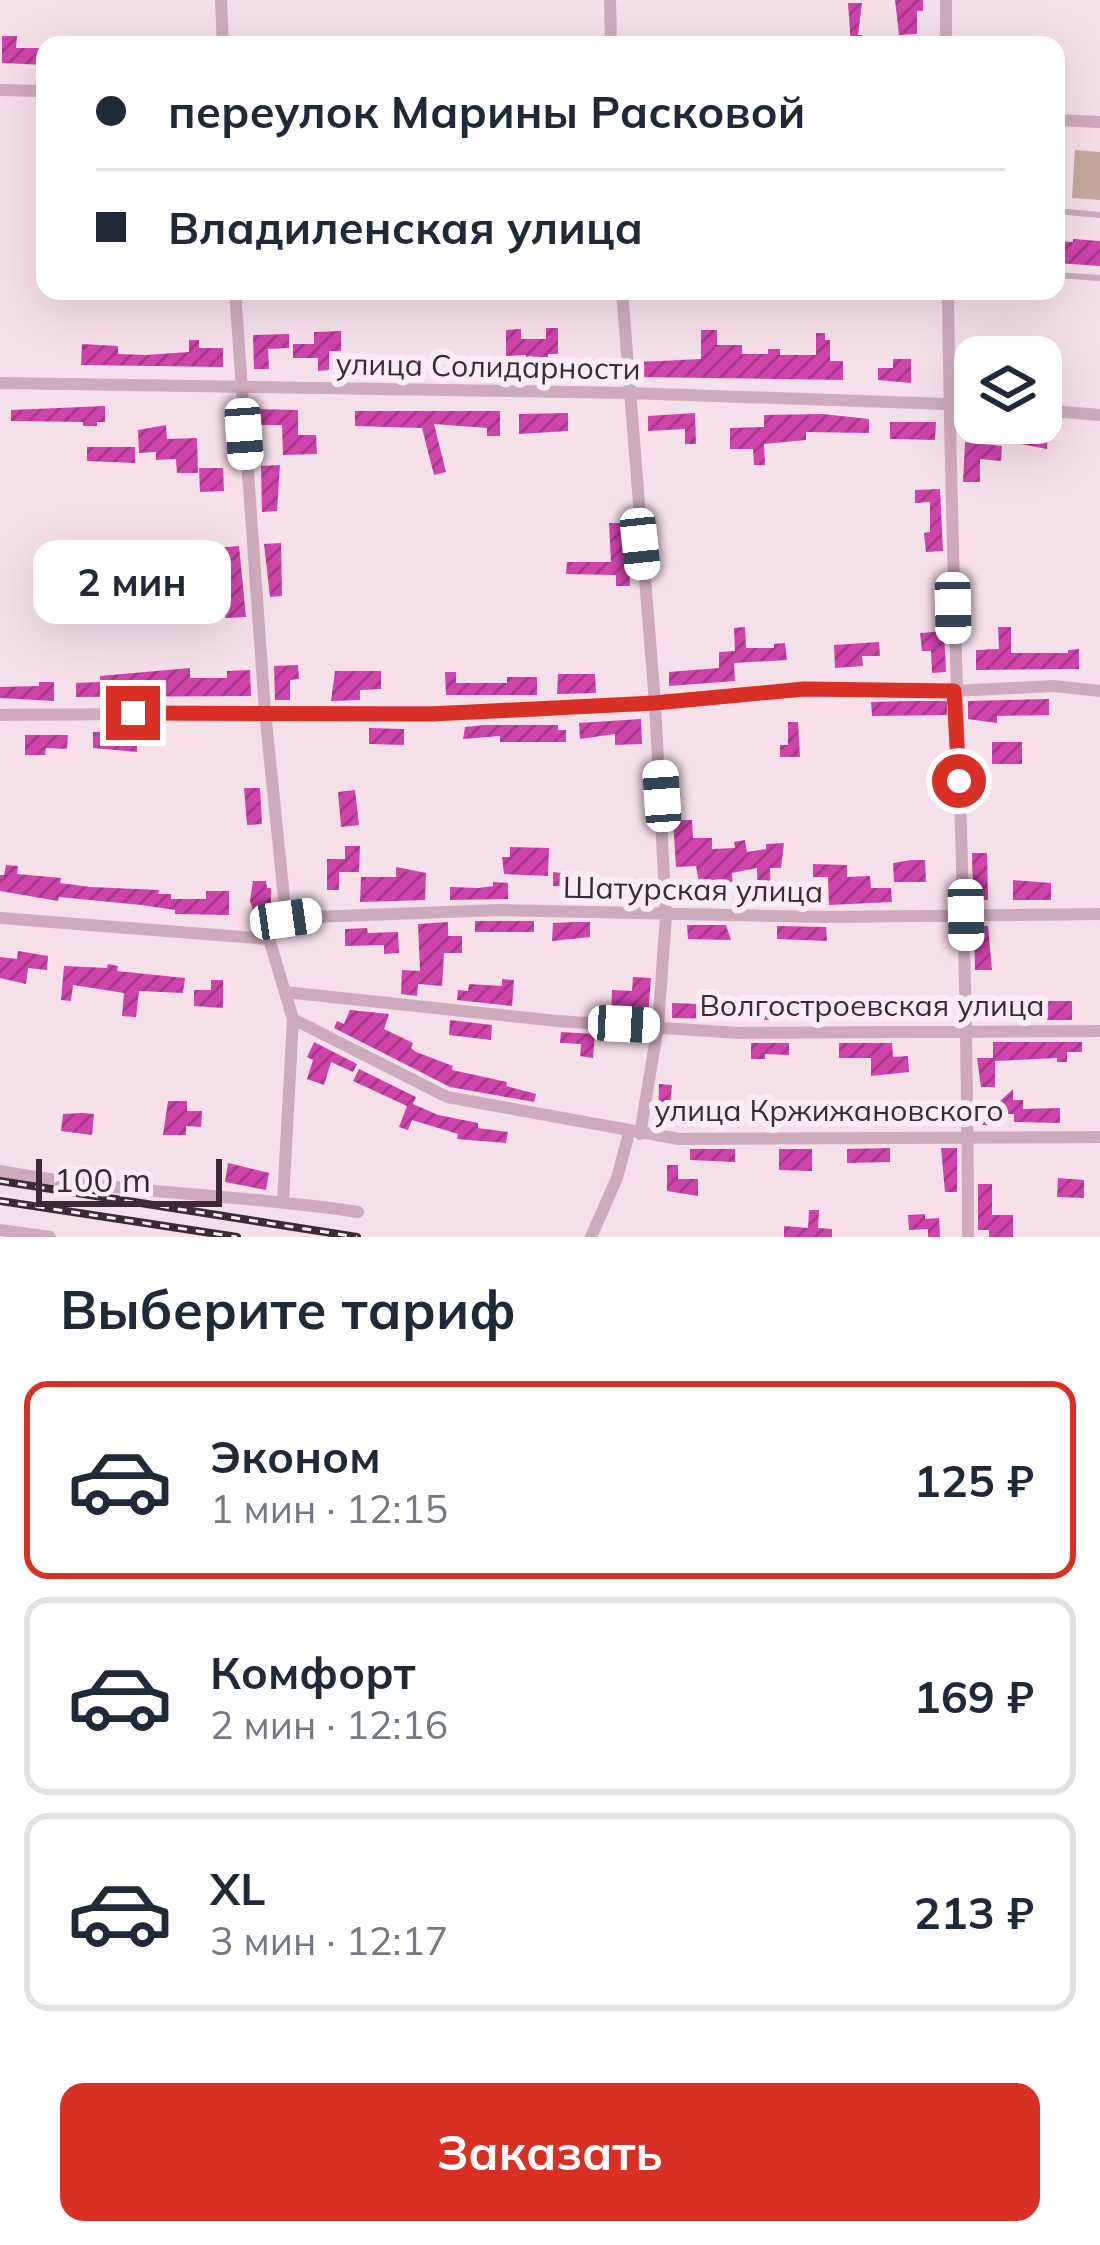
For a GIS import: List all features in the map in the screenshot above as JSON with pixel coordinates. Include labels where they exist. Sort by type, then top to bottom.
[{"type":"street","points":[[221,0],[223,36]]},
{"type":"street","points":[[610,0],[611,36]]},
{"type":"street","points":[[946,0],[946,36]]},
{"type":"street","points":[[0,90],[36,91]]},
{"type":"street","points":[[1065,120],[1100,122]]},
{"type":"street","points":[[235,300],[265,711],[286,919],[269,939]]},
{"type":"street","points":[[591,1237],[635,1133],[658,1026],[666,916],[655,703],[623,300]]},
{"type":"street","points":[[948,300],[954,691],[969,1031],[968,1237]]},
{"type":"street","name":"улица Солидарности","points":[[0,383],[954,403]]},
{"type":"street","points":[[1062,412],[1100,415]]},
{"type":"street","points":[[0,715],[431,714],[655,703],[804,689],[954,691],[1054,686],[1100,691]]},
{"type":"street","name":"Шатурская улица","points":[[286,919],[462,910],[666,916],[1100,914]]},
{"type":"street","points":[[0,918],[269,939]]},
{"type":"street","points":[[269,939],[292,1019],[284,1201]]},
{"type":"street","name":"Волгостроевская улица","points":[[284,992],[556,1022],[740,1033],[1100,1031]]},
{"type":"street","name":"улица Кржижановского","points":[[292,1019],[447,1097],[635,1133],[679,1138],[1100,1137]]},
{"type":"street","points":[[0,1171],[97,1186],[284,1201],[358,1212]]},
{"type":"street","points":[[0,1230],[50,1237]]},
{"type":"lane","points":[[1065,212],[1100,214]]},
{"type":"lane","points":[[1065,276],[1100,278]]},
{"type":"shaded area","points":[[1075,150],[1100,152],[1100,200],[1072,198]]},
{"type":"building","points":[[895,0],[923,0],[923,11],[917,11],[917,34],[899,35]]},
{"type":"building","points":[[848,3],[862,3],[858,35],[862,36],[850,36]]},
{"type":"building","points":[[2,36],[17,36],[16,48],[36,48],[36,65],[2,63]]},
{"type":"building","points":[[1100,241],[1100,266],[1065,264],[1065,242]]},
{"type":"building","points":[[546,328],[558,328],[558,354],[548,354],[549,376],[536,376],[535,359],[506,356],[506,330],[521,329],[521,339],[546,339]]},
{"type":"building","points":[[701,330],[717,330],[717,345],[742,345],[742,354],[780,349],[780,355],[816,355],[816,333],[825,333],[825,340],[830,340],[830,361],[843,361],[843,380],[639,377],[638,362],[701,359]]},
{"type":"building","points":[[341,331],[341,351],[329,351],[329,370],[318,371],[318,358],[293,358],[293,344],[314,344],[314,332]]},
{"type":"building","points":[[289,334],[289,348],[268,349],[269,369],[254,369],[253,335]]},
{"type":"building","points":[[189,340],[199,340],[199,348],[223,348],[223,367],[81,365],[82,344],[118,346],[118,354],[146,355],[189,352]]},
{"type":"building","points":[[360,355],[411,360],[411,371],[360,370]]},
{"type":"building","points":[[893,359],[911,359],[911,383],[878,380],[878,368],[893,368]]},
{"type":"building","points":[[616,361],[616,379],[572,379],[573,363]]},
{"type":"building","points":[[105,406],[105,422],[97,426],[11,421],[11,410]]},
{"type":"building","points":[[254,409],[298,410],[298,435],[316,435],[317,454],[283,455],[282,425],[255,425]]},
{"type":"building","points":[[355,411],[500,411],[500,436],[487,436],[487,428],[434,424],[446,472],[434,475],[422,428],[355,426]]},
{"type":"building","points":[[568,413],[568,431],[519,434],[519,414]]},
{"type":"building","points":[[695,413],[696,444],[685,444],[685,429],[648,431],[648,416]]},
{"type":"building","points":[[764,415],[869,419],[869,433],[806,432],[806,440],[764,444],[765,465],[754,465],[753,449],[730,449],[730,428],[764,427]]},
{"type":"building","points":[[890,422],[936,422],[935,440],[890,439]]},
{"type":"building","points":[[166,425],[167,439],[197,438],[198,473],[177,473],[176,459],[156,460],[156,452],[139,453],[138,430]]},
{"type":"building","points":[[965,444],[1002,446],[1001,461],[980,459],[980,482],[963,482]]},
{"type":"building","points":[[87,447],[135,447],[135,463],[87,461]]},
{"type":"building","points":[[280,465],[277,511],[262,512],[261,466]]},
{"type":"building","points":[[199,468],[223,468],[224,491],[200,492]]},
{"type":"building","points":[[940,489],[943,551],[926,552],[930,502],[915,503],[915,490]]},
{"type":"building","points":[[609,523],[628,523],[630,586],[616,586],[616,575],[566,574],[567,562],[611,562]]},
{"type":"building","points":[[281,543],[282,596],[270,597],[264,544]]},
{"type":"building","points":[[239,546],[246,617],[225,618],[224,589],[216,589],[215,548]]},
{"type":"building","points":[[745,627],[746,648],[785,643],[787,660],[734,663],[735,681],[669,686],[669,672],[719,668],[719,652],[735,651],[734,628]]},
{"type":"building","points":[[998,627],[1011,627],[1011,653],[1079,649],[1079,669],[976,670],[976,650],[999,649]]},
{"type":"building","points":[[944,631],[946,672],[932,673],[931,651],[922,651],[920,633]]},
{"type":"building","points":[[879,642],[880,656],[862,656],[863,666],[835,668],[834,645]]},
{"type":"building","points":[[298,665],[299,679],[290,680],[290,700],[275,700],[274,666]]},
{"type":"building","points":[[190,668],[190,678],[227,678],[227,671],[250,670],[251,696],[76,697],[76,683],[100,682],[100,676]]},
{"type":"building","points":[[335,671],[381,671],[381,689],[360,690],[360,700],[331,701]]},
{"type":"building","points":[[445,672],[456,672],[456,683],[507,683],[507,677],[537,677],[537,695],[446,695]]},
{"type":"building","points":[[558,674],[595,674],[596,693],[557,694]]},
{"type":"building","points":[[39,682],[54,682],[54,701],[0,698],[0,687],[39,686]]},
{"type":"building","points":[[1049,699],[1049,715],[997,716],[997,723],[968,719],[968,701]]},
{"type":"building","points":[[947,701],[947,715],[872,716],[871,702]]},
{"type":"building","points":[[641,719],[642,744],[615,745],[615,734],[580,739],[579,723]]},
{"type":"building","points":[[788,722],[798,722],[800,757],[780,757],[780,745],[788,745]]},
{"type":"building","points":[[558,725],[558,730],[566,730],[566,742],[500,742],[500,736],[463,739],[465,727]]},
{"type":"building","points":[[369,728],[404,729],[404,745],[369,744]]},
{"type":"building","points":[[93,732],[137,732],[137,752],[93,748]]},
{"type":"building","points":[[25,735],[68,735],[67,749],[46,748],[45,755],[25,755]]},
{"type":"building","points":[[992,742],[1022,742],[1022,764],[992,764]]},
{"type":"building","points":[[244,788],[260,788],[262,824],[247,825]]},
{"type":"building","points":[[355,790],[359,825],[341,827],[338,792]]},
{"type":"building","points":[[673,820],[692,820],[693,838],[712,838],[712,849],[735,848],[734,842],[745,840],[747,852],[784,843],[781,868],[770,868],[771,904],[758,904],[757,868],[732,873],[733,886],[716,888],[716,880],[699,883],[696,866],[676,867]]},
{"type":"building","points":[[345,846],[360,846],[359,872],[339,872],[339,890],[327,890],[327,859],[345,859]]},
{"type":"building","points":[[510,847],[549,848],[548,876],[504,874],[502,857],[510,857]]},
{"type":"building","points":[[972,853],[987,853],[988,900],[973,900]]},
{"type":"building","points":[[925,860],[926,882],[894,882],[893,863]]},
{"type":"building","points":[[813,864],[847,865],[847,877],[870,876],[871,888],[891,888],[892,902],[829,905],[828,877],[813,877]]},
{"type":"building","points":[[6,865],[18,866],[17,874],[61,878],[60,883],[159,890],[158,894],[171,894],[171,899],[206,899],[206,891],[229,891],[229,915],[175,914],[175,910],[141,905],[59,897],[58,901],[0,891]]},
{"type":"building","points":[[396,867],[426,873],[425,900],[360,902],[361,877],[396,877]]},
{"type":"building","points":[[553,872],[596,877],[595,902],[577,901],[578,887],[553,886]]},
{"type":"building","points":[[1013,880],[1051,883],[1051,900],[1013,900]]},
{"type":"building","points":[[253,881],[266,881],[271,888],[271,910],[253,910]]},
{"type":"building","points":[[493,882],[508,883],[508,899],[450,900],[450,887],[479,888],[493,886]]},
{"type":"building","points":[[475,921],[534,921],[534,932],[475,932]]},
{"type":"building","points":[[448,922],[448,936],[462,936],[462,953],[444,953],[442,986],[418,984],[417,996],[401,994],[402,970],[420,971],[418,924]]},
{"type":"building","points":[[590,922],[590,937],[552,941],[553,923]]},
{"type":"building","points":[[687,925],[726,925],[731,940],[688,939]]},
{"type":"building","points":[[777,926],[826,927],[827,941],[777,939]]},
{"type":"building","points":[[974,926],[988,926],[992,970],[975,970]]},
{"type":"building","points":[[367,928],[368,933],[398,932],[399,953],[384,954],[384,945],[345,946],[345,929]]},
{"type":"building","points":[[18,951],[48,956],[47,970],[28,968],[26,984],[0,978],[0,957],[17,959]]},
{"type":"building","points":[[108,964],[118,966],[117,971],[185,978],[183,993],[139,991],[136,1017],[122,1016],[124,993],[73,985],[71,1001],[61,1000],[64,966],[107,968]]},
{"type":"building","points":[[633,977],[651,978],[648,1016],[611,1012],[612,990],[632,991]]},
{"type":"building","points":[[502,979],[514,980],[512,1006],[457,1000],[458,990],[468,991],[469,984],[502,986]]},
{"type":"building","points":[[211,980],[223,980],[223,1008],[194,1006],[194,990],[211,990]]},
{"type":"building","points":[[756,1001],[775,1001],[775,1020],[672,1018],[672,1003],[756,1006]]},
{"type":"building","points":[[1047,1001],[1072,1001],[1072,1020],[1047,1020]]},
{"type":"building","points":[[350,1010],[389,1014],[384,1029],[413,1043],[416,1052],[453,1066],[452,1070],[536,1094],[534,1102],[450,1087],[334,1028],[337,1021],[344,1024]]},
{"type":"building","points":[[450,1020],[492,1025],[491,1040],[449,1035]]},
{"type":"building","points":[[561,1032],[595,1034],[593,1058],[580,1056],[581,1044],[560,1043]]},
{"type":"building","points":[[314,1042],[357,1064],[353,1072],[331,1062],[324,1085],[307,1079],[313,1060],[307,1057]]},
{"type":"building","points":[[993,1042],[1082,1042],[1082,1052],[1067,1052],[1067,1062],[1057,1062],[1057,1058],[995,1061],[995,1087],[981,1087],[977,1058],[993,1058]]},
{"type":"building","points":[[751,1043],[789,1043],[789,1055],[751,1059]]},
{"type":"building","points":[[839,1043],[892,1043],[893,1057],[908,1056],[909,1072],[871,1076],[871,1058],[839,1058]]},
{"type":"building","points":[[359,1069],[416,1097],[413,1104],[438,1115],[508,1132],[506,1143],[457,1139],[458,1134],[412,1120],[408,1130],[399,1127],[407,1106],[353,1081]]},
{"type":"building","points":[[659,1084],[672,1085],[670,1107],[707,1104],[707,1120],[658,1122]]},
{"type":"building","points":[[1013,1089],[1013,1100],[1023,1100],[1023,1109],[1060,1108],[1060,1123],[1014,1122],[1014,1114],[995,1114],[995,1125],[978,1125],[978,1107],[995,1106]]},
{"type":"building","points":[[168,1101],[187,1101],[187,1111],[202,1111],[201,1127],[186,1126],[186,1135],[163,1135]]},
{"type":"building","points":[[770,1102],[801,1103],[801,1126],[770,1124]]},
{"type":"building","points":[[957,1108],[957,1124],[827,1124],[827,1110]]},
{"type":"building","points":[[63,1114],[94,1114],[92,1135],[61,1131]]},
{"type":"building","points":[[890,1148],[890,1162],[847,1163],[847,1149]]},
{"type":"building","points":[[941,1148],[957,1148],[957,1192],[945,1192]]},
{"type":"building","points":[[690,1149],[735,1149],[735,1162],[690,1160]]},
{"type":"building","points":[[779,1149],[812,1149],[812,1171],[779,1170]]},
{"type":"building","points":[[228,1163],[269,1173],[266,1190],[225,1182]]},
{"type":"building","points":[[667,1165],[678,1165],[678,1179],[698,1179],[698,1196],[667,1191]]},
{"type":"building","points":[[1058,1178],[1084,1180],[1084,1198],[1057,1197]]},
{"type":"building","points":[[978,1184],[992,1184],[992,1215],[1013,1215],[1013,1237],[989,1237],[989,1230],[978,1230]]},
{"type":"building","points":[[809,1210],[819,1210],[818,1228],[832,1229],[832,1237],[784,1237],[784,1226],[808,1228]]},
{"type":"building","points":[[925,1214],[925,1219],[939,1218],[940,1237],[928,1237],[928,1229],[909,1230],[908,1215]]},
{"type":"railway","points":[[0,1181],[357,1237]]},
{"type":"railway","points":[[0,1201],[237,1237]]},
{"type":"route","points":[[133,713],[431,714],[536,711],[804,689],[954,691],[959,781]]}]
